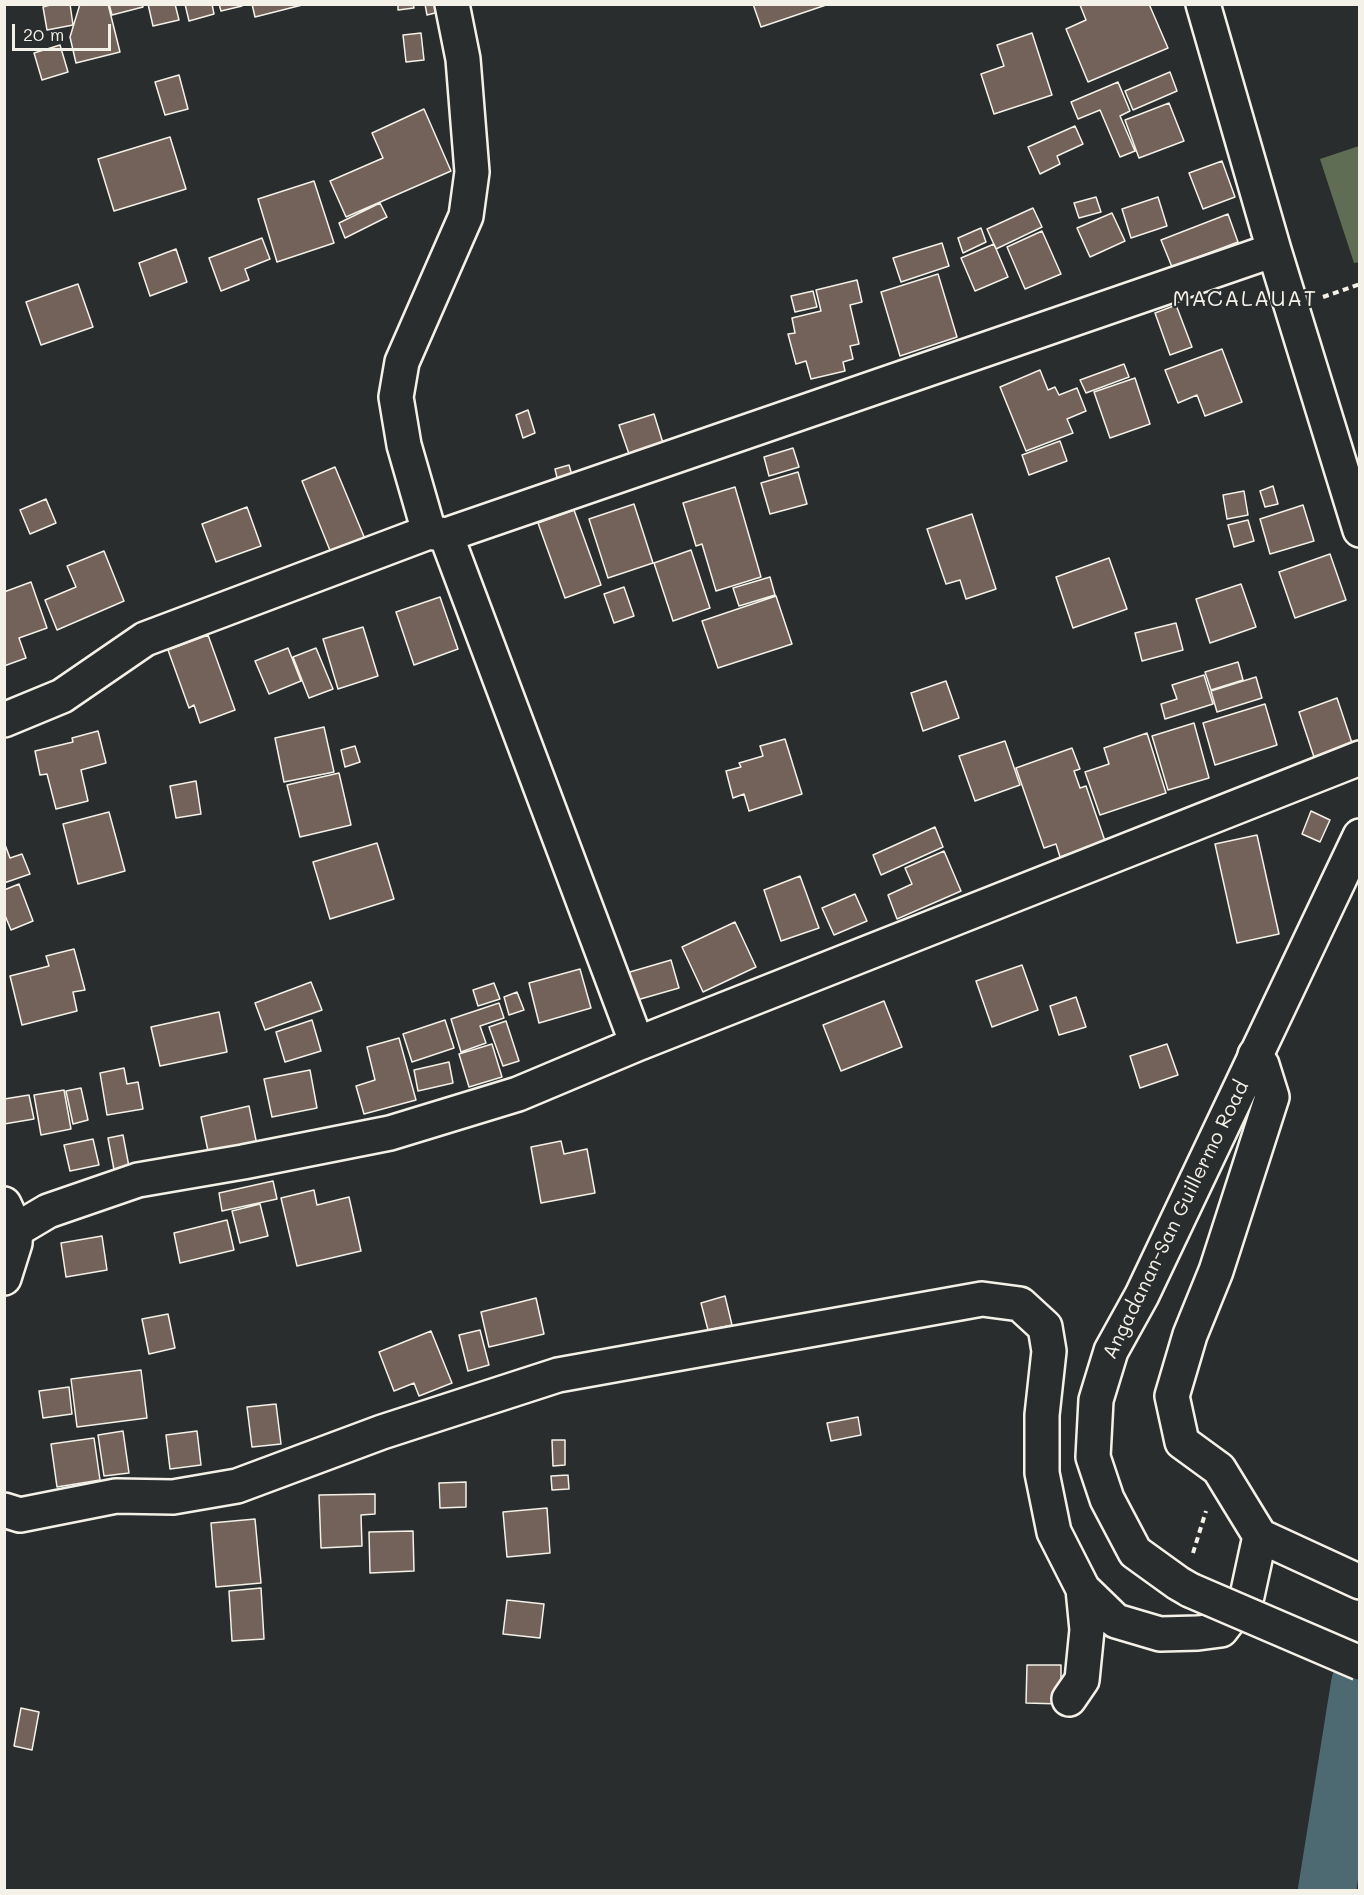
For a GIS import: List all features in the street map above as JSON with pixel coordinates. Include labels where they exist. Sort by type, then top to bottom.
[{"type":"street","points":[[452,4],[463,59],[472,172],[466,216],[402,362],[396,397],[404,445],[637,1044]]},
{"type":"street","points":[[1203,4],[1274,250],[1359,530]]},
{"type":"street","points":[[4,720],[62,696],[145,639],[437,533],[1274,250]]},
{"type":"street","points":[[4,1278],[15,1243],[10,1217],[48,1211],[138,1180],[390,1133],[518,1094],[637,1044],[1359,758]]},
{"type":"street","name":"Angadanan-San Guillermo Road","points":[[1359,836],[1142,1295],[1111,1351],[1095,1400],[1093,1456],[1107,1499],[1135,1552],[1178,1583],[1190,1575],[1359,1663]]},
{"type":"street","points":[[1255,1054],[1262,1065],[1272,1097],[1216,1271],[1190,1335],[1172,1396],[1182,1442],[1219,1469],[1260,1536],[1359,1582]]},
{"type":"street","points":[[4,1510],[20,1515],[116,1496],[173,1497],[237,1486],[382,1432],[558,1375],[982,1299],[1020,1304],[1046,1327],[1049,1351],[1042,1415],[1042,1473],[1054,1532],[1083,1589],[1116,1621],[1160,1634],[1221,1630],[1247,1596],[1260,1536]]},
{"type":"street","points":[[1069,1699],[1082,1680],[1087,1630],[1083,1589]]},
{"type":"path","points":[[1190,1575],[1209,1501]]},
{"type":"green space","points":[[1359,146],[1360,262],[1354,263],[1320,159]]},
{"type":"building","points":[[70,4],[73,25],[47,30],[43,7]]},
{"type":"building","points":[[80,4],[108,4],[120,52],[76,63],[70,37]]},
{"type":"building","points":[[109,4],[142,4],[143,7],[112,15]]},
{"type":"building","points":[[148,4],[175,4],[179,20],[153,26]]},
{"type":"building","points":[[185,4],[212,4],[214,14],[189,21]]},
{"type":"building","points":[[219,4],[242,4],[242,6],[221,11]]},
{"type":"building","points":[[252,4],[306,4],[255,17]]},
{"type":"building","points":[[398,4],[413,4],[414,8],[398,10]]},
{"type":"building","points":[[425,4],[438,4],[439,12],[427,15]]},
{"type":"building","points":[[753,4],[829,4],[761,27]]},
{"type":"building","points":[[1149,4],[1168,48],[1088,82],[1066,29],[1086,20],[1080,5]]},
{"type":"building","points":[[421,33],[424,60],[406,62],[403,35]]},
{"type":"building","points":[[1032,33],[1052,95],[994,114],[981,74],[1004,66],[997,45]]},
{"type":"building","points":[[60,45],[68,72],[42,80],[34,53]]},
{"type":"building","points":[[1170,72],[1177,91],[1133,110],[1125,91]]},
{"type":"building","points":[[179,75],[188,109],[165,115],[155,82]]},
{"type":"building","points":[[1118,82],[1130,111],[1120,116],[1135,151],[1120,157],[1100,110],[1078,119],[1071,102]]},
{"type":"building","points":[[1169,103],[1184,141],[1139,158],[1125,120]]},
{"type":"building","points":[[424,109],[451,171],[346,217],[330,181],[383,158],[372,133]]},
{"type":"building","points":[[1075,126],[1083,144],[1057,156],[1060,164],[1040,174],[1028,147]]},
{"type":"building","points":[[170,137],[186,189],[114,211],[98,159]]},
{"type":"building","points":[[1222,161],[1235,197],[1203,209],[1189,173]]},
{"type":"building","points":[[314,181],[334,243],[277,262],[258,199]]},
{"type":"building","points":[[1096,197],[1101,212],[1079,218],[1074,203]]},
{"type":"building","points":[[1158,197],[1167,226],[1131,238],[1122,209]]},
{"type":"building","points":[[380,203],[387,217],[345,238],[339,223]]},
{"type":"building","points":[[1033,208],[1042,227],[996,249],[987,229]]},
{"type":"building","points":[[1112,213],[1125,241],[1090,257],[1077,228]]},
{"type":"building","points":[[1228,214],[1238,242],[1172,267],[1161,240]]},
{"type":"building","points":[[981,228],[986,242],[963,253],[958,238]]},
{"type":"building","points":[[1042,231],[1061,274],[1025,289],[1007,247]]},
{"type":"building","points":[[262,238],[270,259],[245,269],[249,280],[221,291],[209,258]]},
{"type":"building","points":[[942,243],[949,266],[901,282],[893,258]]},
{"type":"building","points":[[994,244],[1008,277],[975,291],[961,258]]},
{"type":"building","points":[[176,249],[187,282],[150,296],[139,263]]},
{"type":"building","points":[[938,274],[957,337],[900,356],[881,292]]},
{"type":"building","points":[[857,280],[862,302],[850,305],[859,344],[850,346],[853,359],[843,362],[845,371],[811,379],[806,361],[796,364],[788,334],[795,333],[792,318],[821,311],[816,290]]},
{"type":"building","points":[[78,284],[93,327],[41,345],[26,302]]},
{"type":"building","points":[[813,291],[817,307],[795,312],[791,296]]},
{"type":"building","points":[[1176,305],[1192,347],[1170,355],[1155,313]]},
{"type":"building","points":[[1222,349],[1242,402],[1205,416],[1197,395],[1178,403],[1165,370]]},
{"type":"building","points":[[1124,364],[1129,377],[1086,393],[1080,380]]},
{"type":"building","points":[[1040,370],[1048,390],[1055,387],[1059,395],[1077,388],[1086,411],[1067,419],[1073,433],[1026,451],[1000,387]]},
{"type":"building","points":[[1135,378],[1150,424],[1110,438],[1094,392]]},
{"type":"building","points":[[528,410],[535,433],[523,438],[516,415]]},
{"type":"building","points":[[654,414],[663,443],[629,454],[619,425]]},
{"type":"building","points":[[1060,441],[1067,461],[1029,475],[1022,455]]},
{"type":"building","points":[[793,448],[799,467],[769,476],[764,457]]},
{"type":"building","points":[[569,465],[574,482],[559,486],[555,469]]},
{"type":"building","points":[[335,467],[365,539],[331,553],[302,481]]},
{"type":"building","points":[[798,472],[807,504],[770,514],[761,483]]},
{"type":"building","points":[[1273,486],[1278,504],[1265,507],[1260,491]]},
{"type":"building","points":[[735,487],[761,577],[716,591],[702,544],[696,546],[683,503]]},
{"type":"building","points":[[1244,491],[1248,515],[1227,519],[1223,495]]},
{"type":"building","points":[[46,499],[56,523],[30,534],[20,510]]},
{"type":"building","points":[[634,504],[653,563],[608,578],[589,519]]},
{"type":"building","points":[[1303,505],[1314,541],[1270,554],[1260,519]]},
{"type":"building","points":[[247,507],[261,546],[216,562],[202,524]]},
{"type":"building","points":[[574,510],[601,585],[565,598],[538,523]]},
{"type":"building","points":[[972,514],[996,589],[966,599],[960,580],[946,584],[927,529]]},
{"type":"building","points":[[1248,520],[1254,541],[1234,547],[1228,525]]},
{"type":"building","points":[[691,550],[710,608],[673,621],[654,563]]},
{"type":"building","points":[[104,551],[124,601],[57,630],[45,600],[76,587],[67,566]]},
{"type":"building","points":[[1330,554],[1346,600],[1295,618],[1279,572]]},
{"type":"building","points":[[1109,558],[1127,609],[1073,628],[1056,577]]},
{"type":"building","points":[[770,577],[775,595],[739,606],[733,588]]},
{"type":"building","points":[[31,582],[47,628],[19,638],[26,658],[4,666],[4,592]]},
{"type":"building","points":[[1241,584],[1256,627],[1210,643],[1196,599]]},
{"type":"building","points":[[624,587],[634,616],[614,623],[604,594]]},
{"type":"building","points":[[776,596],[792,644],[718,668],[702,621]]},
{"type":"building","points":[[440,597],[458,649],[414,665],[396,612]]},
{"type":"building","points":[[1176,623],[1183,650],[1142,661],[1135,633]]},
{"type":"building","points":[[363,627],[378,676],[338,689],[323,639]]},
{"type":"building","points":[[208,635],[235,710],[200,723],[194,705],[189,708],[168,650]]},
{"type":"building","points":[[288,648],[301,681],[269,694],[255,661]]},
{"type":"building","points":[[316,648],[333,689],[309,698],[293,657]]},
{"type":"building","points":[[1238,662],[1243,680],[1211,690],[1205,672]]},
{"type":"building","points":[[1204,675],[1213,704],[1165,719],[1161,704],[1177,699],[1172,685]]},
{"type":"building","points":[[1256,677],[1262,698],[1217,712],[1211,691]]},
{"type":"building","points":[[946,681],[959,718],[923,731],[911,693]]},
{"type":"building","points":[[1337,698],[1352,743],[1314,757],[1299,712]]},
{"type":"building","points":[[1265,704],[1277,745],[1215,765],[1203,723]]},
{"type":"building","points":[[1194,723],[1209,778],[1168,790],[1152,736]]},
{"type":"building","points":[[324,727],[334,772],[284,782],[275,738]]},
{"type":"building","points":[[98,731],[106,763],[81,770],[88,801],[56,809],[47,774],[40,775],[35,751],[73,742],[72,738]]},
{"type":"building","points":[[1147,733],[1166,793],[1100,815],[1085,772],[1109,764],[1104,748]]},
{"type":"building","points":[[785,739],[802,794],[749,811],[744,794],[733,798],[726,771],[741,767],[739,763],[763,756],[760,746]]},
{"type":"building","points":[[1005,741],[1020,785],[975,801],[959,756]]},
{"type":"building","points":[[355,746],[360,762],[345,767],[341,750]]},
{"type":"building","points":[[1072,748],[1080,769],[1074,771],[1080,788],[1086,786],[1105,841],[1060,857],[1056,844],[1044,848],[1016,768]]},
{"type":"building","points":[[339,773],[351,825],[300,837],[287,785]]},
{"type":"building","points":[[196,781],[201,814],[176,818],[170,786]]},
{"type":"building","points":[[1311,811],[1330,820],[1320,842],[1302,834]]},
{"type":"building","points":[[109,812],[125,871],[78,884],[63,824]]},
{"type":"building","points":[[935,827],[943,847],[881,875],[873,855]]},
{"type":"building","points":[[1257,835],[1279,934],[1237,943],[1215,844]]},
{"type":"building","points":[[4,842],[10,858],[22,854],[30,874],[4,883]]},
{"type":"building","points":[[377,843],[394,899],[330,919],[313,862]]},
{"type":"building","points":[[944,851],[961,891],[897,919],[888,895],[912,884],[905,868]]},
{"type":"building","points":[[800,876],[819,928],[781,941],[764,890]]},
{"type":"building","points":[[19,884],[33,921],[11,930],[4,913],[4,890]]},
{"type":"building","points":[[855,894],[867,921],[834,935],[822,908]]},
{"type":"building","points":[[735,922],[756,967],[703,992],[682,947]]},
{"type":"building","points":[[74,949],[85,990],[73,992],[77,1011],[22,1025],[10,976],[49,966],[46,956]]},
{"type":"building","points":[[671,960],[679,988],[630,1002],[623,974]]},
{"type":"building","points":[[1022,965],[1038,1010],[992,1027],[976,981]]},
{"type":"building","points":[[580,969],[591,1008],[539,1023],[529,983]]},
{"type":"building","points":[[311,982],[322,1010],[265,1030],[255,1003]]},
{"type":"building","points":[[494,983],[500,999],[478,1006],[473,990]]},
{"type":"building","points":[[517,992],[524,1010],[509,1015],[504,997]]},
{"type":"building","points":[[1076,997],[1086,1027],[1059,1035],[1050,1006]]},
{"type":"building","points":[[884,1001],[902,1047],[841,1071],[823,1025]]},
{"type":"building","points":[[499,1003],[504,1018],[480,1026],[486,1043],[461,1052],[451,1019]]},
{"type":"building","points":[[219,1012],[227,1052],[160,1066],[151,1027]]},
{"type":"building","points":[[312,1020],[321,1051],[285,1062],[276,1032]]},
{"type":"building","points":[[445,1020],[454,1048],[412,1062],[403,1034]]},
{"type":"building","points":[[506,1021],[519,1061],[503,1066],[489,1027]]},
{"type":"building","points":[[399,1038],[416,1100],[364,1114],[356,1086],[375,1080],[367,1047]]},
{"type":"building","points":[[492,1044],[502,1077],[469,1087],[459,1054]]},
{"type":"building","points":[[1167,1044],[1178,1075],[1140,1088],[1130,1056]]},
{"type":"building","points":[[449,1062],[453,1083],[418,1091],[414,1070]]},
{"type":"building","points":[[124,1068],[127,1084],[138,1082],[143,1109],[107,1115],[100,1073]]},
{"type":"building","points":[[310,1070],[317,1108],[272,1117],[264,1079]]},
{"type":"building","points":[[81,1088],[88,1120],[73,1124],[66,1091]]},
{"type":"building","points":[[64,1090],[71,1129],[41,1135],[34,1095]]},
{"type":"building","points":[[29,1095],[34,1119],[4,1124],[4,1099]]},
{"type":"building","points":[[249,1106],[257,1145],[209,1156],[201,1117]]},
{"type":"building","points":[[123,1135],[130,1172],[115,1175],[108,1138]]},
{"type":"building","points":[[93,1139],[99,1165],[70,1171],[64,1145]]},
{"type":"building","points":[[561,1141],[564,1154],[587,1149],[595,1193],[541,1203],[531,1147]]},
{"type":"building","points":[[273,1181],[277,1199],[222,1211],[219,1193]]},
{"type":"building","points":[[314,1190],[317,1205],[349,1197],[361,1251],[297,1266],[281,1198]]},
{"type":"building","points":[[260,1204],[268,1236],[240,1243],[232,1211]]},
{"type":"building","points":[[227,1220],[234,1250],[180,1263],[174,1233]]},
{"type":"building","points":[[102,1236],[107,1270],[66,1277],[61,1243]]},
{"type":"building","points":[[725,1296],[732,1325],[708,1330],[701,1303]]},
{"type":"building","points":[[536,1298],[544,1334],[489,1347],[481,1312]]},
{"type":"building","points":[[168,1314],[175,1348],[149,1354],[142,1319]]},
{"type":"building","points":[[480,1330],[489,1365],[468,1371],[459,1335]]},
{"type":"building","points":[[431,1331],[452,1383],[419,1396],[414,1383],[394,1391],[379,1352]]},
{"type":"building","points":[[141,1370],[147,1418],[77,1427],[71,1379]]},
{"type":"building","points":[[69,1387],[72,1414],[43,1418],[39,1391]]},
{"type":"building","points":[[276,1404],[281,1444],[252,1447],[247,1407]]},
{"type":"building","points":[[858,1417],[861,1435],[831,1441],[827,1423]]},
{"type":"building","points":[[123,1431],[129,1473],[104,1476],[98,1435]]},
{"type":"building","points":[[197,1431],[201,1465],[170,1469],[166,1435]]},
{"type":"building","points":[[94,1438],[100,1480],[57,1487],[51,1444]]},
{"type":"building","points":[[552,1440],[565,1440],[565,1465],[553,1466]]},
{"type":"building","points":[[568,1475],[569,1489],[552,1490],[551,1476]]},
{"type":"building","points":[[466,1482],[466,1507],[440,1508],[439,1483]]},
{"type":"building","points":[[375,1494],[375,1514],[361,1515],[362,1546],[321,1548],[319,1495]]},
{"type":"building","points":[[547,1508],[550,1553],[507,1557],[503,1512]]},
{"type":"building","points":[[255,1519],[261,1583],[216,1587],[211,1523]]},
{"type":"building","points":[[413,1531],[414,1571],[370,1573],[369,1532]]},
{"type":"building","points":[[261,1588],[264,1639],[232,1641],[229,1591]]},
{"type":"building","points":[[507,1600],[544,1604],[540,1638],[503,1634]]},
{"type":"building","points":[[1027,1665],[1061,1665],[1061,1704],[1026,1703]]},
{"type":"building","points":[[21,1708],[39,1712],[32,1750],[14,1746]]},
{"type":"waterway","points":[[1327,1890],[1360,1684]]},
{"type":"district","name":"MACALAUAT","points":[[1245,299]]}]
